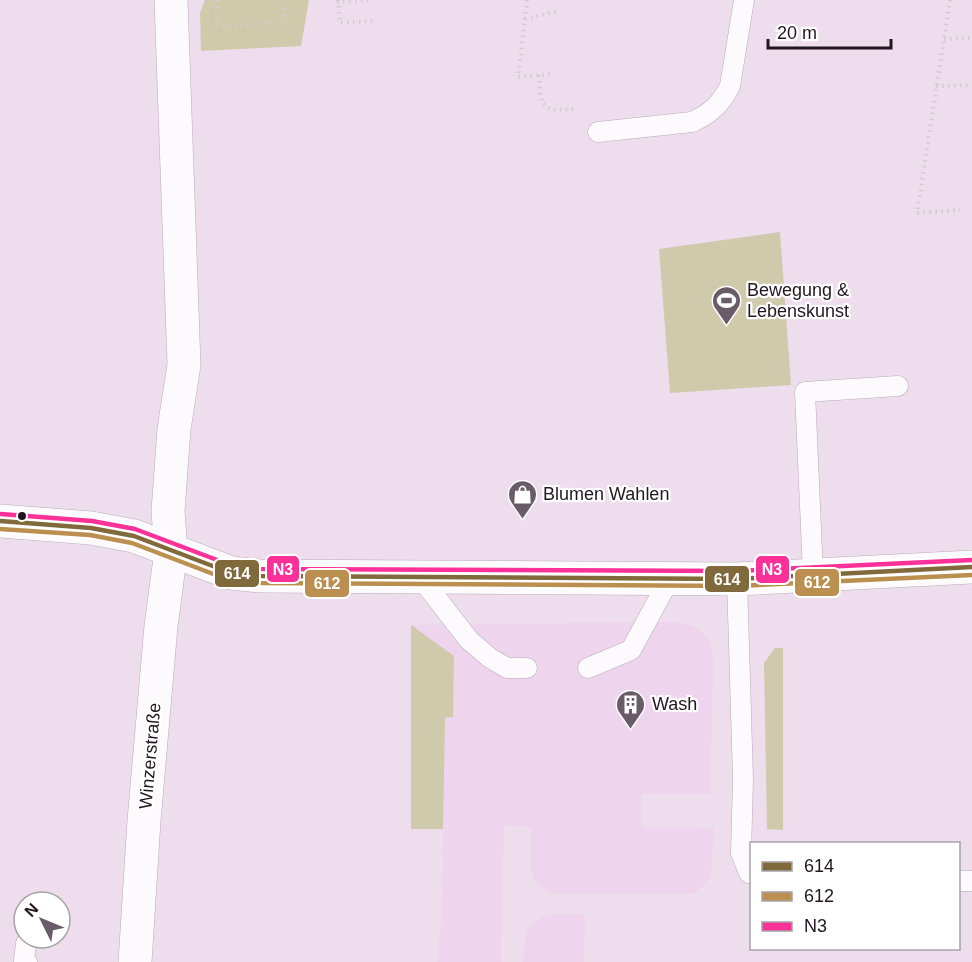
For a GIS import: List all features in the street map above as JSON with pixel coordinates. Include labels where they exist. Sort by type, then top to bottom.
[{"type":"street","name":"Winzerstraße","points":[[135,962],[157,672],[171,550],[168,511],[174,429],[184,366],[171,0]]},
{"type":"street","points":[[0,521],[91,528],[134,536],[231,573],[250,575],[736,579],[972,567]]},
{"type":"lane","points":[[598,132],[692,122],[715,109],[730,86],[744,0]]},
{"type":"lane","points":[[813,574],[805,392],[898,386]]},
{"type":"lane","points":[[420,577],[469,640],[490,658],[507,668],[527,668]]},
{"type":"lane","points":[[588,668],[631,650],[669,578]]},
{"type":"lane","points":[[736,579],[743,779],[741,853],[750,873]]},
{"type":"path","points":[[217,0],[217,24],[224,26],[280,23],[284,19],[288,0]]},
{"type":"path","points":[[370,0],[338,1],[339,23],[372,21]]},
{"type":"path","points":[[527,0],[518,76],[552,74]]},
{"type":"path","points":[[950,0],[917,213],[960,210]]},
{"type":"path","points":[[525,18],[558,11]]},
{"type":"path","points":[[944,39],[972,38]]},
{"type":"path","points":[[539,75],[543,104],[552,110]]},
{"type":"path","points":[[936,86],[972,85]]},
{"type":"shaded area","points":[[205,0],[309,0],[301,46],[201,51],[200,13]]},
{"type":"shaded area","name":"Bewegung & Lebenskunst","points":[[780,232],[791,385],[670,393],[659,249]]},
{"type":"shaded area","points":[[666,622],[693,626],[703,633],[710,643],[713,655],[713,674],[710,794],[642,794],[642,827],[714,828],[711,875],[694,893],[551,893],[537,883],[531,871],[531,827],[504,826],[501,962],[437,962],[442,911],[443,830],[411,829],[411,625]]},
{"type":"shaded area","points":[[411,625],[454,656],[453,717],[445,718],[443,829],[411,829]]},
{"type":"shaded area","points":[[775,648],[783,648],[783,830],[767,829],[764,663]]},
{"type":"shaded area","points":[[554,914],[585,915],[584,962],[523,962],[525,936],[528,929],[541,918]]},
{"type":"transit line","name":"N3","points":[[1,514],[92,521],[135,529],[233,566],[260,569],[737,571],[972,560]]},
{"type":"transit line","name":"614","points":[[0,521],[91,528],[134,536],[231,573],[260,576],[737,579],[972,567]]},
{"type":"transit line","name":"612","points":[[0,529],[90,535],[132,543],[229,580],[260,583],[737,586],[972,575]]},
{"type":"place","name":"Bewegung & Lebenskunst","points":[[726,326]]},
{"type":"place","name":"Blumen Wahlen","points":[[522,520]]},
{"type":"place","name":"Wash","points":[[631,730]]}]
